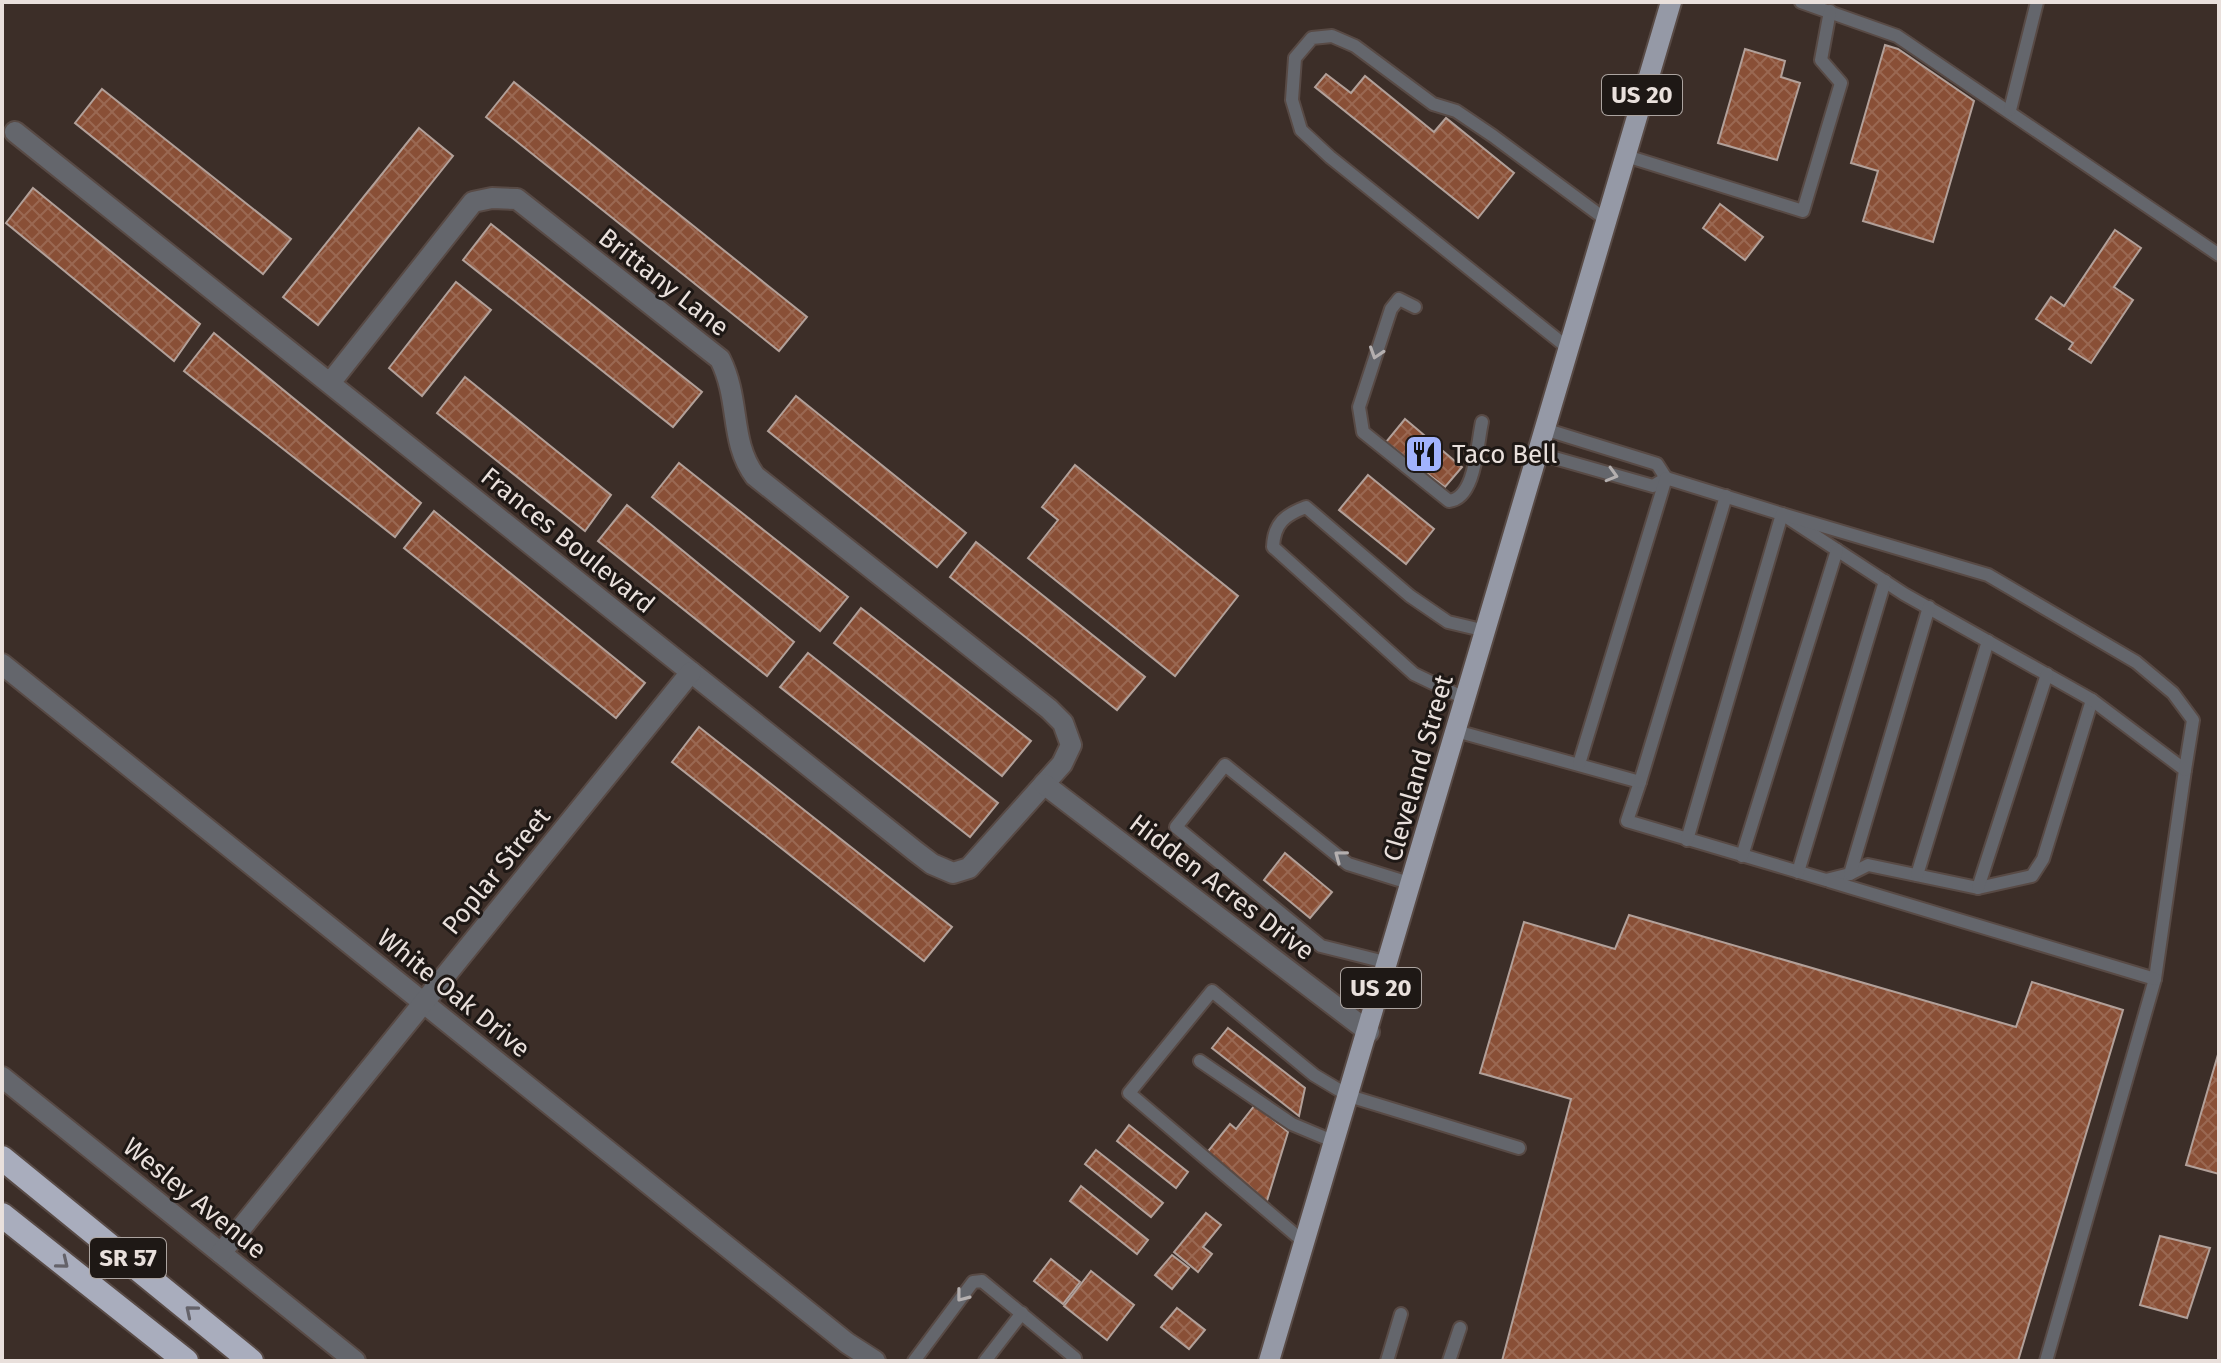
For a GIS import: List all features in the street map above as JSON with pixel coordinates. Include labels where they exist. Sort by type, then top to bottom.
[{"type":"highway","name":"SR 57","points":[[2,1158],[251,1361]]},
{"type":"highway","name":"SR 57","points":[[2,1215],[186,1361]]},
{"type":"main road","name":"US 20","points":[[1623,155],[1671,2]]},
{"type":"main road","name":"Cleveland Street","points":[[1269,1361],[1369,1032],[1623,155]]},
{"type":"street","name":"Frances Boulevard","points":[[15,132],[943,870],[959,873],[980,858],[1062,764],[1071,745]]},
{"type":"street","name":"Brittany Lane","points":[[330,383],[473,202],[492,198],[517,199],[720,359],[735,398],[741,457],[768,489],[1049,709],[1063,723],[1071,745]]},
{"type":"street","name":"White Oak Drive","points":[[2,664],[847,1343],[875,1361]]},
{"type":"street","name":"Poplar Street","points":[[221,1253],[691,672]]},
{"type":"street","name":"Hidden Acres Drive","points":[[1044,784],[1369,1032]]},
{"type":"street","name":"Wesley Avenue","points":[[2,1077],[355,1361]]},
{"type":"lane","points":[[1801,2],[1897,36],[2219,255]]},
{"type":"lane","points":[[2010,110],[2037,2]]},
{"type":"lane","points":[[1623,155],[1803,211],[1841,83],[1821,60],[1830,11]]},
{"type":"lane","points":[[1568,348],[1330,157],[1301,130],[1292,100],[1295,58],[1312,38],[1332,36],[1355,46],[1433,104],[1456,111],[1493,136],[1605,219]]},
{"type":"lane","points":[[1415,307],[1399,299],[1391,309],[1359,407],[1363,432],[1449,501],[1459,497],[1469,483],[1482,422]]},
{"type":"lane","points":[[1544,429],[1657,464],[1666,478],[1988,575],[2111,647],[2173,693],[2193,720],[2155,979],[2046,1361]]},
{"type":"lane","points":[[1537,453],[1653,486],[1666,478]]},
{"type":"lane","points":[[1579,764],[1666,478]]},
{"type":"lane","points":[[1726,496],[1627,821],[2155,979]]},
{"type":"lane","points":[[1466,699],[1414,674],[1345,615],[1273,547],[1273,533],[1285,515],[1306,507],[1331,531],[1448,622],[1486,631]]},
{"type":"lane","points":[[1782,514],[1885,581],[2092,700],[2185,770]]},
{"type":"lane","points":[[1687,840],[1782,514]]},
{"type":"lane","points":[[1742,856],[1837,550]]},
{"type":"lane","points":[[1798,872],[1885,581]]},
{"type":"lane","points":[[1850,874],[1929,607]]},
{"type":"lane","points":[[1917,875],[1988,641]]},
{"type":"lane","points":[[1978,888],[2047,674]]},
{"type":"lane","points":[[1826,880],[1850,874],[1868,865],[1978,888],[2032,876],[2043,859],[2092,700]]},
{"type":"lane","points":[[1456,731],[1640,782]]},
{"type":"lane","points":[[1389,963],[1321,946],[1176,827],[1225,765],[1348,864],[1412,884]]},
{"type":"lane","points":[[1305,1243],[1129,1093],[1212,991],[1314,1075],[1349,1096],[1519,1148]]},
{"type":"lane","points":[[1200,1061],[1292,1124],[1335,1142]]},
{"type":"lane","points":[[914,1361],[973,1282],[982,1281],[1075,1358],[1072,1361]]},
{"type":"lane","points":[[985,1361],[1022,1313]]},
{"type":"lane","points":[[1387,1361],[1401,1314]]},
{"type":"lane","points":[[1449,1361],[1460,1328]]},
{"type":"building","points":[[1885,45],[1898,49],[1974,101],[1933,242],[1863,221],[1878,171],[1851,163]]},
{"type":"building","points":[[1745,49],[1785,61],[1781,77],[1800,83],[1777,160],[1718,143]]},
{"type":"building","points":[[1326,74],[1351,93],[1365,76],[1434,132],[1446,118],[1514,173],[1478,218],[1315,87]]},
{"type":"building","points":[[514,82],[807,317],[779,351],[486,117]]},
{"type":"building","points":[[102,89],[291,239],[263,274],[75,123]]},
{"type":"building","points":[[419,128],[453,156],[318,325],[283,297]]},
{"type":"building","points":[[33,188],[200,324],[174,361],[6,223]]},
{"type":"building","points":[[1720,204],[1763,237],[1745,260],[1703,228]]},
{"type":"building","points":[[491,224],[702,392],[673,427],[463,260]]},
{"type":"building","points":[[2115,230],[2141,248],[2114,287],[2133,300],[2091,363],[2069,349],[2073,343],[2036,319],[2051,297],[2064,306]]},
{"type":"building","points":[[456,282],[491,310],[422,396],[389,368]]},
{"type":"building","points":[[214,333],[421,503],[395,537],[184,371]]},
{"type":"building","points":[[465,377],[611,495],[585,531],[437,413]]},
{"type":"building","points":[[796,396],[966,533],[937,567],[768,431]]},
{"type":"building","name":"Taco Bell","points":[[1405,419],[1462,467],[1445,487],[1386,442]]},
{"type":"building","points":[[679,463],[848,597],[820,631],[652,497]]},
{"type":"building","points":[[1075,465],[1238,596],[1175,676],[1028,558],[1058,520],[1042,507]]},
{"type":"building","points":[[1368,475],[1434,529],[1406,564],[1339,510]]},
{"type":"building","points":[[627,505],[794,642],[767,676],[598,541]]},
{"type":"building","points":[[434,511],[645,683],[616,718],[404,548]]},
{"type":"building","points":[[976,542],[1145,677],[1117,710],[950,577]]},
{"type":"building","points":[[861,608],[1031,741],[1002,776],[834,643]]},
{"type":"building","points":[[808,653],[998,803],[970,837],[780,687]]},
{"type":"building","points":[[699,727],[952,927],[924,961],[672,762]]},
{"type":"building","points":[[1285,853],[1332,892],[1310,918],[1264,880]]},
{"type":"building","points":[[1629,915],[2016,1027],[2032,982],[2123,1010],[2018,1361],[1502,1361],[1571,1099],[1480,1073],[1524,922],[1615,949]]},
{"type":"building","points":[[1228,1028],[1305,1088],[1299,1116],[1212,1048]]},
{"type":"building","points":[[2219,1051],[2219,1174],[2186,1165]]},
{"type":"building","points":[[1255,1105],[1288,1132],[1266,1204],[1205,1155],[1230,1124],[1236,1129]]},
{"type":"building","points":[[1129,1125],[1188,1172],[1176,1188],[1117,1141]]},
{"type":"building","points":[[1096,1150],[1163,1203],[1151,1217],[1085,1164]]},
{"type":"building","points":[[1081,1186],[1148,1240],[1137,1254],[1070,1201]]},
{"type":"building","points":[[1206,1213],[1221,1225],[1203,1247],[1212,1254],[1198,1272],[1174,1252]]},
{"type":"building","points":[[2160,1236],[2210,1248],[2187,1318],[2140,1305]]},
{"type":"building","points":[[1172,1255],[1189,1268],[1172,1289],[1155,1275]]},
{"type":"building","points":[[1051,1259],[1080,1282],[1063,1304],[1034,1281]]},
{"type":"building","points":[[1091,1271],[1134,1305],[1107,1340],[1064,1306]]},
{"type":"building","points":[[1177,1308],[1205,1330],[1189,1349],[1161,1327]]},
{"type":"place","name":"Taco Bell","points":[[1424,454]]}]
